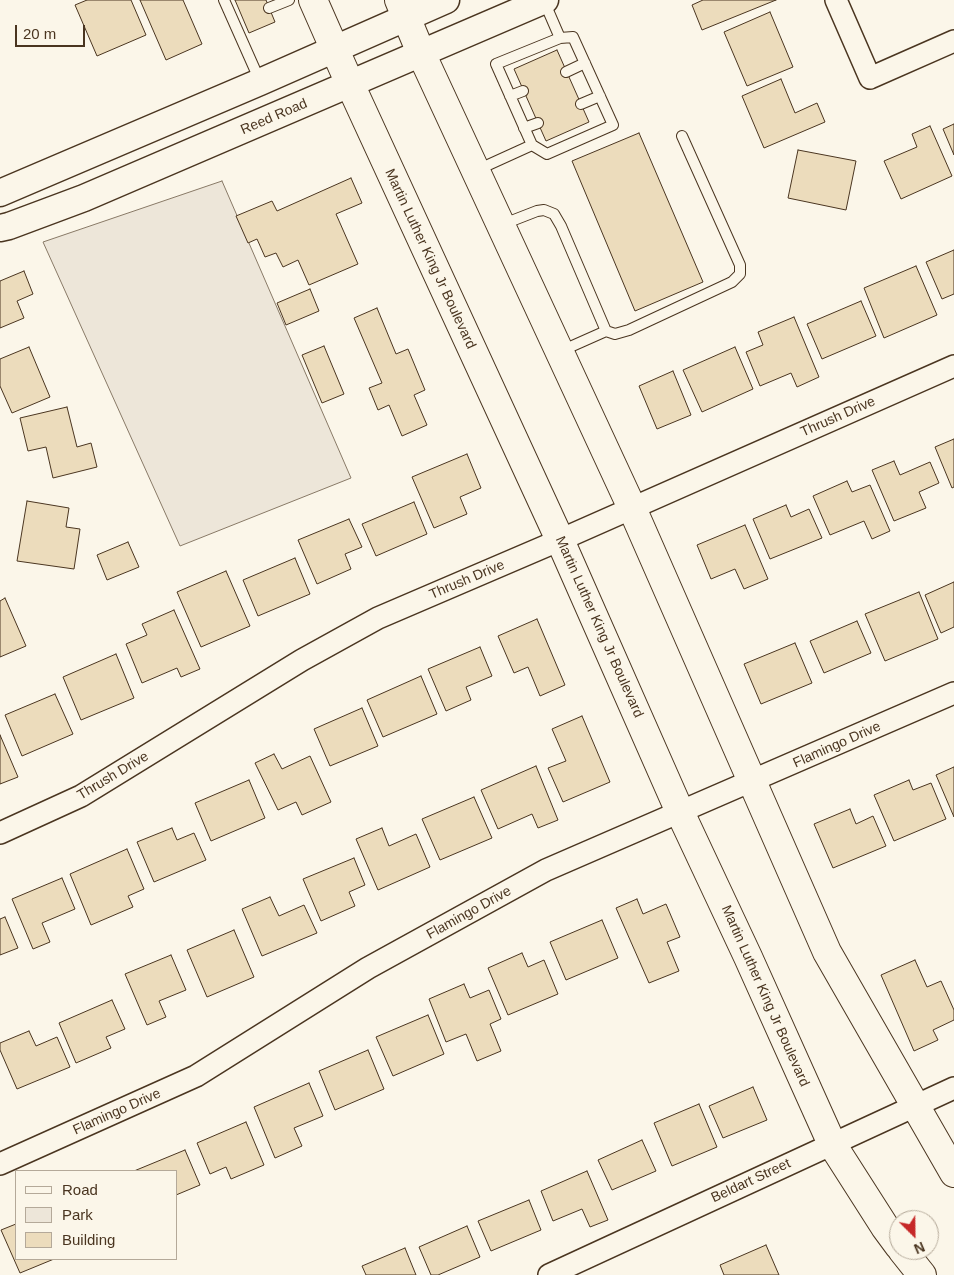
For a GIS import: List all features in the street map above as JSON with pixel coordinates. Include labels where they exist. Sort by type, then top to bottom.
[{"type":"main road","name":"Martin Luther King Jr Boulevard","points":[[313,0],[560,540],[680,812],[832,1144],[889,1232]]},
{"type":"main road","points":[[403,8],[421,53],[632,508],[827,952],[954,1173]]},
{"type":"main road","points":[[910,1260],[922,1275]]},
{"type":"street","points":[[0,193],[335,49],[403,8],[446,0]]},
{"type":"street","name":"Reed Road","points":[[0,228],[84,198],[544,0]]},
{"type":"street","points":[[836,0],[870,78],[954,41]]},
{"type":"street","name":"Thrush Drive","points":[[0,833],[81,796],[302,660],[378,618],[954,366]]},
{"type":"street","name":"Flamingo Drive","points":[[0,1164],[196,1076],[368,968],[546,870],[954,693]]},
{"type":"street","name":"Beldart Street","points":[[549,1275],[954,1088]]},
{"type":"lane","points":[[224,0],[239,21],[260,82]]},
{"type":"lane","points":[[269,8],[289,0]]},
{"type":"lane","points":[[544,0],[560,38]]},
{"type":"lane","points":[[574,37],[585,63],[613,125],[547,154],[532,145],[496,64],[560,38],[574,37]]},
{"type":"lane","points":[[566,72],[585,63]]},
{"type":"lane","points":[[510,96],[523,91]]},
{"type":"lane","points":[[581,104],[600,96]]},
{"type":"lane","points":[[524,128],[538,123]]},
{"type":"lane","points":[[501,226],[537,211],[544,210],[554,214],[606,330],[615,334],[629,330],[732,282],[740,274],[740,264],[682,136]]},
{"type":"lane","points":[[476,170],[532,145]]},
{"type":"lane","points":[[560,352],[606,330]]},
{"type":"green space","points":[[222,181],[351,478],[180,546],[43,242]]},
{"type":"building","points":[[87,0],[131,0],[146,35],[97,56],[75,5]]},
{"type":"building","points":[[140,0],[183,0],[202,44],[166,60]]},
{"type":"building","points":[[235,0],[266,0],[275,22],[249,33]]},
{"type":"building","points":[[703,0],[776,0],[702,30],[692,5]]},
{"type":"building","points":[[770,12],[793,67],[747,86],[724,32]]},
{"type":"building","points":[[557,50],[589,122],[546,141],[514,69]]},
{"type":"building","points":[[781,79],[795,113],[817,103],[825,122],[764,148],[742,96]]},
{"type":"building","points":[[954,124],[954,155],[943,129]]},
{"type":"building","points":[[930,126],[952,176],[901,199],[884,161],[917,147],[912,134]]},
{"type":"building","points":[[639,133],[703,282],[635,311],[572,161]]},
{"type":"building","points":[[798,150],[856,161],[846,210],[788,198]]},
{"type":"building","points":[[351,178],[362,203],[336,214],[358,264],[309,285],[298,260],[283,267],[276,253],[265,257],[257,239],[248,243],[236,216],[272,201],[277,211]]},
{"type":"building","points":[[954,250],[954,294],[942,299],[926,262]]},
{"type":"building","points":[[916,266],[937,315],[884,338],[864,288]]},
{"type":"building","points":[[24,271],[33,294],[17,301],[24,318],[0,328],[0,281]]},
{"type":"building","points":[[310,289],[319,311],[286,325],[277,303]]},
{"type":"building","points":[[861,301],[876,336],[822,359],[807,324]]},
{"type":"building","points":[[377,308],[396,354],[408,349],[425,390],[414,395],[427,425],[402,436],[389,405],[378,410],[369,388],[382,383],[354,318]]},
{"type":"building","points":[[794,317],[819,377],[797,387],[791,373],[760,386],[746,352],[763,345],[758,332]]},
{"type":"building","points":[[324,346],[344,394],[322,403],[302,355]]},
{"type":"building","points":[[29,347],[50,397],[12,413],[0,386],[0,359]]},
{"type":"building","points":[[735,347],[753,389],[702,412],[683,370]]},
{"type":"building","points":[[673,371],[691,415],[657,429],[639,386]]},
{"type":"building","points":[[67,407],[77,447],[91,443],[97,467],[53,478],[46,447],[28,451],[20,418]]},
{"type":"building","points":[[954,439],[954,487],[952,488],[935,447]]},
{"type":"building","points":[[467,454],[481,488],[460,497],[467,514],[434,528],[412,477]]},
{"type":"building","points":[[894,461],[900,475],[930,462],[939,483],[919,492],[926,508],[894,521],[872,470]]},
{"type":"building","points":[[847,481],[852,492],[870,485],[890,531],[872,539],[864,521],[830,535],[813,496]]},
{"type":"building","points":[[27,501],[69,508],[66,527],[80,529],[74,569],[17,561]]},
{"type":"building","points":[[414,502],[427,534],[376,556],[362,524]]},
{"type":"building","points":[[786,505],[791,517],[809,509],[822,538],[770,559],[753,519]]},
{"type":"building","points":[[349,519],[362,547],[345,554],[351,569],[317,584],[298,540]]},
{"type":"building","points":[[745,525],[768,579],[744,589],[735,569],[711,579],[697,545]]},
{"type":"building","points":[[128,542],[139,567],[107,580],[97,555]]},
{"type":"building","points":[[295,558],[310,594],[258,616],[243,580]]},
{"type":"building","points":[[226,571],[250,626],[201,647],[177,592]]},
{"type":"building","points":[[954,582],[954,627],[941,633],[925,595]]},
{"type":"building","points":[[919,592],[938,639],[885,661],[865,614]]},
{"type":"building","points":[[5,598],[26,646],[0,657],[0,601]]},
{"type":"building","points":[[174,610],[200,669],[181,677],[177,668],[142,683],[126,644],[147,635],[142,624]]},
{"type":"building","points":[[537,619],[565,685],[540,696],[528,667],[514,673],[498,636]]},
{"type":"building","points":[[857,621],[871,653],[824,673],[810,641]]},
{"type":"building","points":[[795,643],[812,683],[761,704],[744,664]]},
{"type":"building","points":[[480,647],[492,676],[466,687],[471,700],[446,711],[428,669]]},
{"type":"building","points":[[116,654],[134,698],[81,720],[63,677]]},
{"type":"building","points":[[421,676],[437,714],[383,737],[367,700]]},
{"type":"building","points":[[55,694],[73,734],[22,756],[5,715]]},
{"type":"building","points":[[362,708],[378,746],[330,766],[314,729]]},
{"type":"building","points":[[582,716],[610,782],[563,802],[548,768],[566,761],[552,729]]},
{"type":"building","points":[[0,735],[18,777],[0,784]]},
{"type":"building","points":[[274,754],[282,769],[310,756],[331,802],[302,815],[296,802],[278,810],[255,763]]},
{"type":"building","points":[[536,766],[558,820],[538,828],[532,814],[498,829],[481,790]]},
{"type":"building","points":[[954,767],[954,817],[936,775]]},
{"type":"building","points":[[249,780],[265,818],[211,841],[195,803]]},
{"type":"building","points":[[909,780],[913,790],[931,783],[946,819],[894,841],[874,795]]},
{"type":"building","points":[[474,797],[492,838],[440,860],[422,819]]},
{"type":"building","points":[[850,809],[856,824],[873,816],[886,846],[833,868],[814,824]]},
{"type":"building","points":[[172,828],[177,840],[194,833],[206,860],[154,882],[137,842]]},
{"type":"building","points":[[382,828],[389,846],[416,834],[430,867],[378,890],[356,839]]},
{"type":"building","points":[[127,849],[144,889],[128,896],[133,907],[91,925],[70,874]]},
{"type":"building","points":[[354,858],[365,885],[349,892],[355,906],[321,921],[303,879]]},
{"type":"building","points":[[62,878],[75,909],[42,923],[50,942],[33,949],[12,899]]},
{"type":"building","points":[[270,897],[279,916],[304,905],[317,933],[262,956],[242,909]]},
{"type":"building","points":[[637,899],[643,914],[666,904],[680,937],[667,942],[679,971],[649,983],[616,908]]},
{"type":"building","points":[[5,917],[18,948],[0,955],[0,919]]},
{"type":"building","points":[[602,920],[618,958],[566,980],[550,942]]},
{"type":"building","points":[[234,930],[254,977],[207,997],[187,950]]},
{"type":"building","points":[[522,953],[528,967],[544,960],[558,994],[508,1015],[488,968]]},
{"type":"building","points":[[171,955],[186,990],[159,1001],[166,1017],[147,1025],[125,974]]},
{"type":"building","points":[[915,960],[927,987],[941,981],[954,1010],[954,1020],[933,1030],[938,1040],[914,1051],[881,975]]},
{"type":"building","points":[[464,984],[470,998],[489,990],[501,1019],[490,1024],[501,1051],[477,1061],[466,1034],[446,1042],[429,999]]},
{"type":"building","points":[[112,1000],[125,1029],[106,1037],[111,1048],[76,1063],[59,1023]]},
{"type":"building","points":[[428,1015],[444,1054],[393,1076],[376,1037]]},
{"type":"building","points":[[29,1031],[36,1046],[57,1037],[70,1067],[17,1089],[0,1050],[0,1043]]},
{"type":"building","points":[[368,1050],[384,1089],[335,1110],[319,1071]]},
{"type":"building","points":[[309,1083],[323,1116],[294,1128],[302,1146],[275,1158],[254,1107]]},
{"type":"building","points":[[753,1087],[767,1120],[723,1138],[709,1106]]},
{"type":"building","points":[[699,1104],[717,1147],[672,1166],[654,1123]]},
{"type":"building","points":[[246,1122],[264,1165],[231,1179],[226,1167],[210,1174],[197,1143]]},
{"type":"building","points":[[642,1140],[656,1171],[612,1190],[598,1160]]},
{"type":"building","points":[[185,1150],[200,1185],[178,1194],[178,1170],[136,1170]]},
{"type":"building","points":[[587,1171],[608,1220],[590,1227],[582,1209],[553,1221],[541,1191]]},
{"type":"building","points":[[529,1200],[541,1230],[491,1251],[478,1221]]},
{"type":"building","points":[[15,1224],[15,1260],[52,1260],[20,1273],[1,1230]]},
{"type":"building","points":[[467,1226],[480,1257],[438,1275],[431,1275],[419,1247]]},
{"type":"building","points":[[766,1245],[779,1275],[724,1275],[720,1265]]},
{"type":"building","points":[[405,1248],[416,1275],[366,1275],[362,1266]]}]
